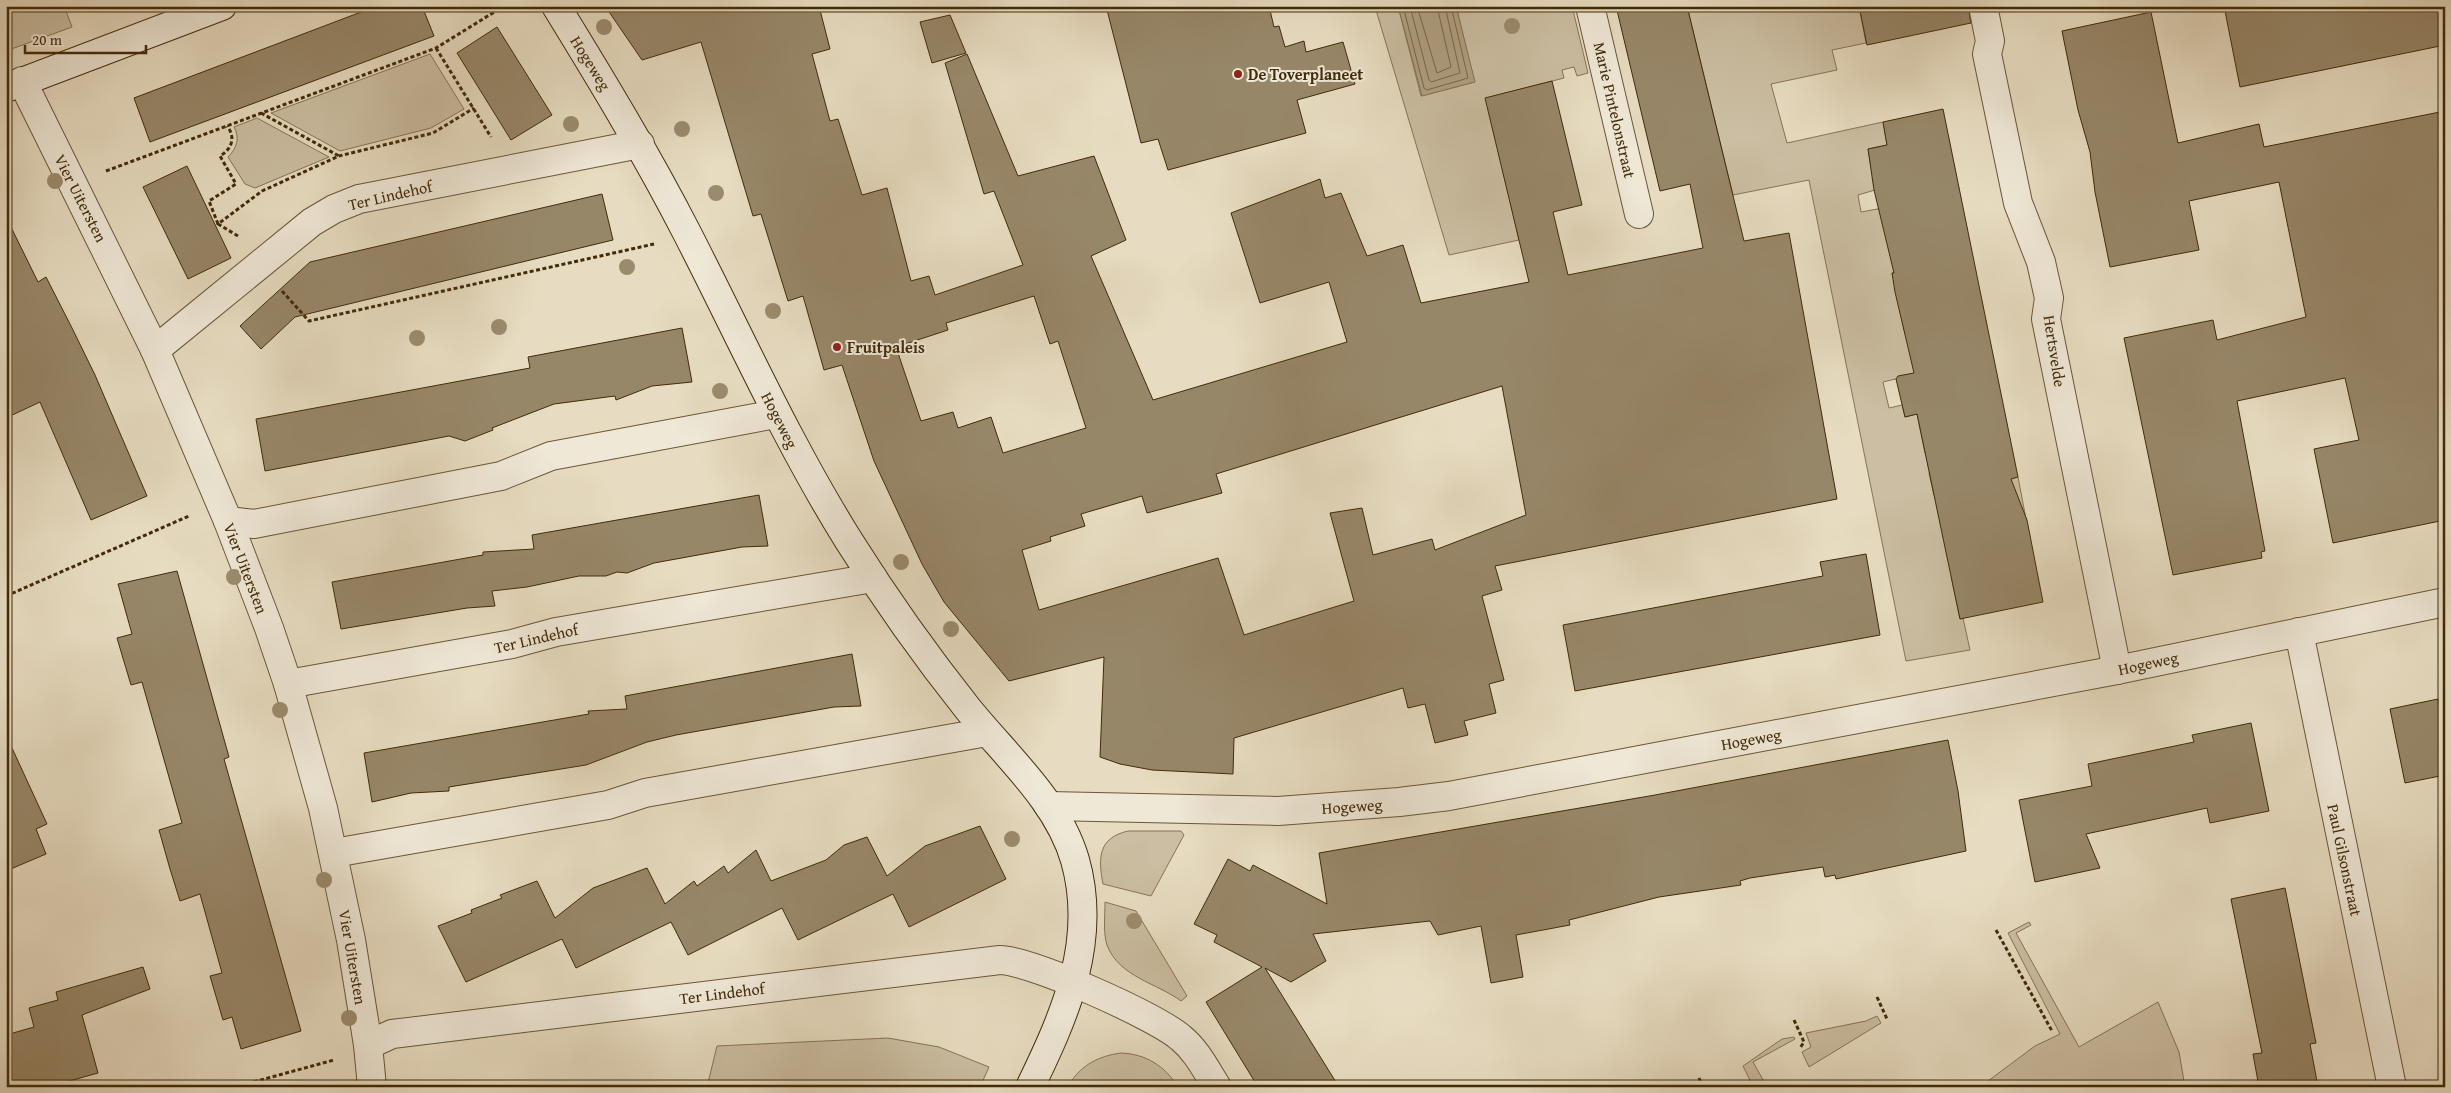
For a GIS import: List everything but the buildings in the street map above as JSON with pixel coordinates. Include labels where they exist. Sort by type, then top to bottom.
[{"type":"street","points":[[14,85],[222,6]]},
{"type":"street","name":"Hogeweg","points":[[556,6],[640,144],[688,234],[776,414],[804,466],[872,578],[938,671],[1049,806],[1074,857],[1082,895],[1082,937],[1073,984],[1054,1038],[1034,1079]]},
{"type":"street","name":"Marie Pintelonstraat","points":[[1590,6],[1639,214]]},
{"type":"street","name":"Hertsvelde","points":[[1983,6],[1990,41],[1987,54],[2018,202],[2041,262],[2049,298],[2046,318],[2117,670]]},
{"type":"street","name":"Vier Uitersten","points":[[14,85],[73,183],[155,350],[228,521],[288,684],[310,756],[334,853],[351,940],[368,1045],[372,1087]]},
{"type":"street","name":"Ter Lindehof","points":[[155,350],[312,222],[334,209],[360,199],[512,171],[640,144]]},
{"type":"street","points":[[228,521],[254,524],[482,480],[501,476],[551,456],[776,414]]},
{"type":"street","name":"Ter Lindehof","points":[[288,684],[512,644],[556,632],[872,578]]},
{"type":"street","name":"Hogeweg","points":[[1049,806],[1278,811],[1399,802],[1449,796],[2117,670],[2445,602]]},
{"type":"street","name":"Paul Gilsonstraat","points":[[2299,632],[2392,1087]]},
{"type":"street","points":[[334,853],[608,805],[645,793],[987,732]]},
{"type":"street","name":"Ter Lindehof","points":[[368,1045],[392,1034],[1000,960],[1012,960],[1073,984]]},
{"type":"street","points":[[1073,984],[1170,1028],[1196,1053],[1217,1087]]},
{"type":"path","points":[[73,183],[436,48],[504,6]]},
{"type":"path","points":[[436,48],[512,171]]},
{"type":"path","points":[[261,113],[339,156]]},
{"type":"path","points":[[218,224],[209,201],[236,184],[220,156],[227,152],[232,141],[227,126]]},
{"type":"path","points":[[260,265],[309,321],[657,243]]},
{"type":"path","points":[[6,596],[187,515],[228,521]]},
{"type":"path","points":[[1996,930],[2052,1030]]},
{"type":"path","points":[[1877,998],[1887,1020]]},
{"type":"path","points":[[1794,1020],[1804,1042],[1800,1048]]},
{"type":"path","points":[[235,1087],[346,1057],[368,1045]]},
{"type":"path","points":[[1699,1078],[1703,1087]]},
{"type":"shaded area","points":[[6,6],[64,6],[72,27],[6,51]]},
{"type":"shaded area","points":[[1379,6],[1398,6],[1421,96],[1474,82],[1456,6],[1572,6],[1588,73],[1577,76],[1574,67],[1562,70],[1564,78],[1486,98],[1519,240],[1449,255],[1376,10]]},
{"type":"shaded area","points":[[1687,6],[1859,6],[1866,43],[1832,50],[1837,70],[1771,84],[1787,143],[1883,122],[1887,145],[1868,149],[1875,190],[1858,195],[1861,212],[1899,205],[1911,269],[1892,273],[1905,334],[1924,330],[1932,370],[1883,382],[1889,408],[1902,405],[1905,417],[1917,414],[1925,453],[1937,471],[1929,473],[1934,495],[2018,477],[2026,519],[1951,576],[1960,619],[1963,618],[1970,650],[1906,661],[1809,180],[1733,195]]},
{"type":"shaded area","points":[[430,54],[464,109],[431,128],[340,151],[271,113]]},
{"type":"shaded area","points":[[257,118],[329,157],[255,188],[245,184],[228,157],[237,143],[234,127]]},
{"type":"shaded area","points":[[1128,831],[1181,831],[1184,835],[1151,896],[1103,884],[1102,850],[1111,839],[1118,834]]},
{"type":"shaded area","points":[[1105,902],[1136,911],[1187,996],[1181,1001],[1129,972],[1113,956],[1107,945],[1105,935]]},
{"type":"shaded area","points":[[2029,922],[2031,925],[2016,933],[2079,1047],[2158,1002],[2179,1052],[2185,1087],[1980,1087],[2035,1046],[2060,1034],[2008,933]]},
{"type":"shaded area","points":[[1877,1016],[1881,1023],[1809,1067],[1802,1052],[1811,1047],[1806,1033],[1866,1021]]},
{"type":"shaded area","points":[[1794,1037],[1795,1039],[1753,1062],[1767,1087],[1739,1087],[1750,1080],[1743,1066],[1782,1039]]},
{"type":"shaded area","points":[[888,1038],[939,1047],[989,1067],[980,1087],[707,1087],[717,1046]]},
{"type":"shaded area","points":[[1121,1053],[1139,1056],[1154,1062],[1167,1073],[1178,1087],[1068,1087],[1078,1073],[1090,1063],[1113,1054]]},
{"type":"water","points":[[1398,6],[1456,6],[1475,82],[1422,96]]},
{"type":"place","name":"De Toverplaneet","points":[[1238,74]]},
{"type":"place","name":"Fruitpaleis","points":[[837,347]]}]
